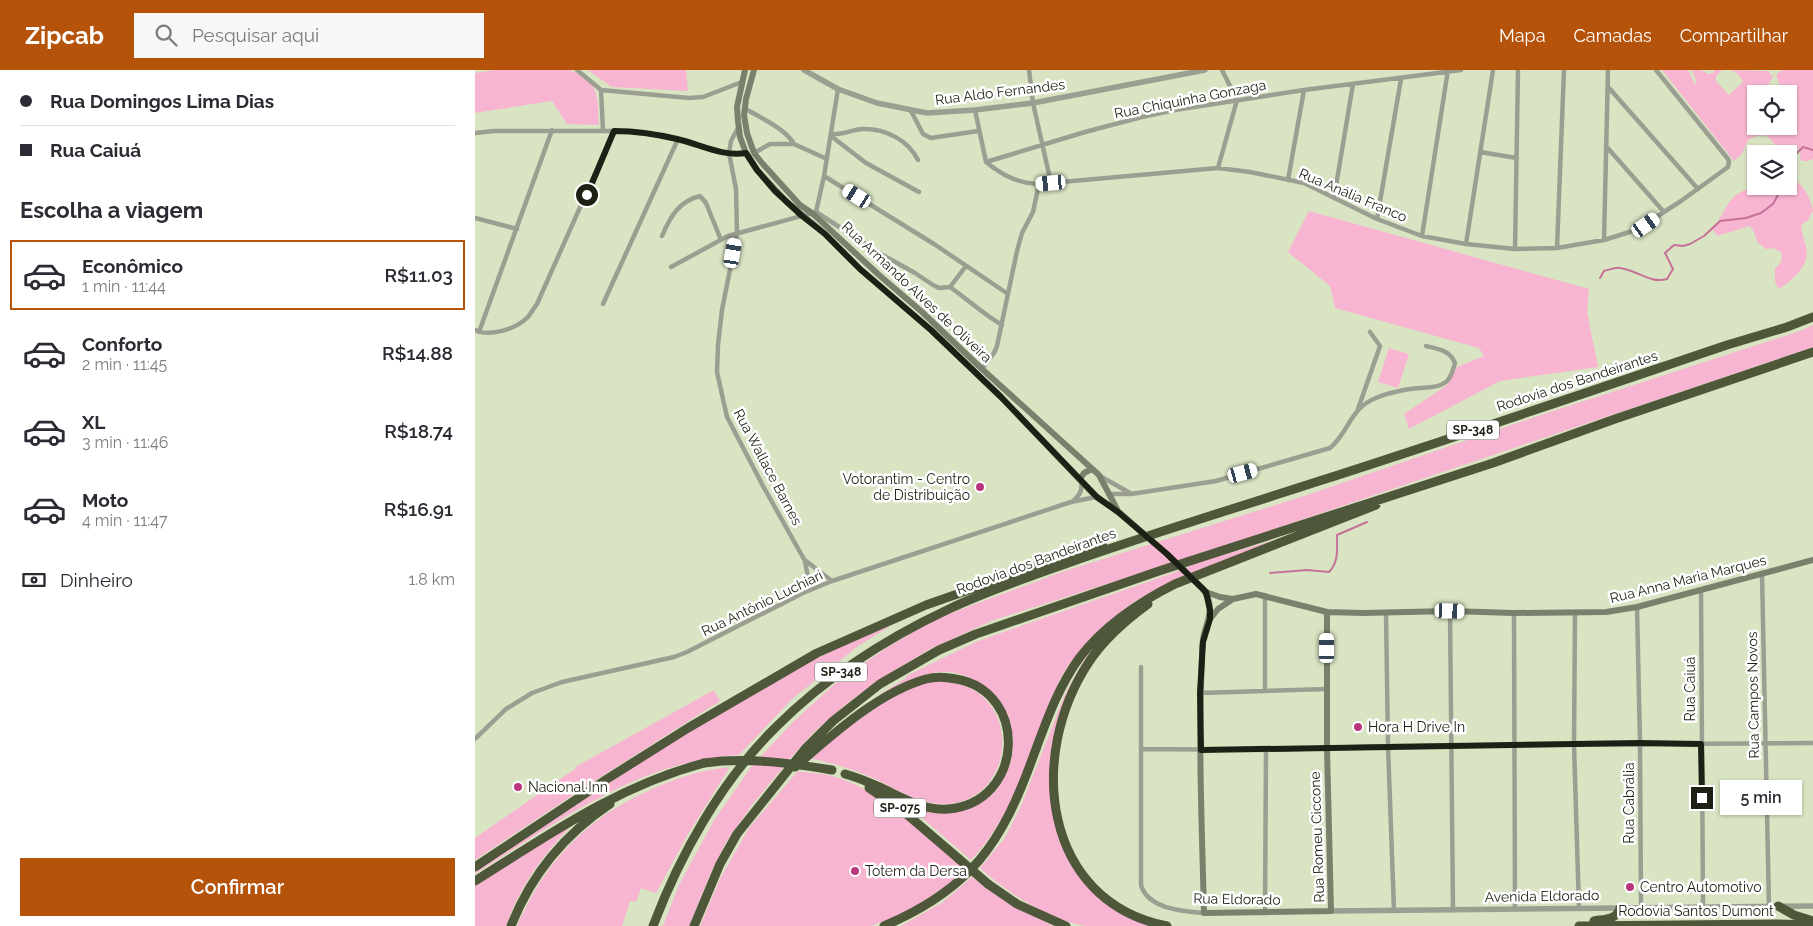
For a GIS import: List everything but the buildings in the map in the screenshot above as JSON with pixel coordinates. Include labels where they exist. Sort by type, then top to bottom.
[{"type":"highway","name":"Rodovia dos Bandeirantes","points":[[653,926],[676,870],[707,814],[737,772],[774,728],[828,681],[883,644],[950,608],[1133,540],[1787,327],[1813,316]]},
{"type":"highway","name":"SP-348","points":[[694,926],[720,864],[737,834],[805,749],[853,705],[880,684],[919,660],[957,642],[1003,624],[1162,570],[1437,481],[1813,352]]},
{"type":"highway","points":[[884,926],[923,907],[955,885],[967,874],[991,845],[1001,830],[1021,790],[1058,693],[1092,643],[1118,619],[1151,595],[1198,574],[1437,481]]},
{"type":"highway","points":[[475,867],[591,789],[688,728],[790,667],[831,646],[899,616],[959,593],[1083,550],[1133,540]]},
{"type":"highway","points":[[1167,926],[1138,918],[1117,908],[1099,894],[1078,869],[1064,844],[1056,814],[1053,780],[1054,762],[1060,727],[1067,706],[1079,680],[1098,650],[1123,624],[1139,611],[1198,574]]},
{"type":"highway","points":[[778,782],[860,714],[909,685],[926,679],[946,677],[963,680],[972,684],[993,698],[1004,718],[1009,740],[1009,754],[1004,769],[994,786],[965,806],[946,809],[929,808],[914,804],[865,780],[845,774]]},
{"type":"highway","name":"SP-075","points":[[643,785],[671,773],[704,763],[753,760],[832,770],[845,774],[897,806],[988,884],[1017,904],[1065,926]]},
{"type":"highway","points":[[475,881],[591,809],[643,785]]},
{"type":"highway","points":[[512,925],[534,881],[564,842],[595,814],[643,785]]},
{"type":"highway","points":[[1773,906],[1813,921]]},
{"type":"highway","points":[[1580,926],[1592,921],[1614,917],[1618,914],[1620,908]]},
{"type":"highway","name":"Rodovia Santos Dumont","points":[[1580,926],[1767,924],[1813,926]]},
{"type":"main road","name":"Rua Armando Alves de Oliveira","points":[[745,70],[737,107],[739,127],[746,153],[757,170],[802,216],[825,234],[860,269],[1099,475],[1119,513]]},
{"type":"main road","name":"Rua Armando Alves de Oliveira","points":[[754,70],[744,108],[745,125],[754,153],[776,180],[800,205],[814,213],[879,275],[922,312],[1097,497],[1167,554],[1204,590]]},
{"type":"main road","points":[[1080,478],[1084,473],[1092,470]]},
{"type":"main road","points":[[1097,497],[1109,494]]},
{"type":"main road","name":"Rua Anna Maria Marques","points":[[1233,599],[1250,594],[1265,595],[1327,612],[1606,612],[1637,607],[1813,560]]},
{"type":"main road","points":[[1204,590],[1220,597],[1233,599]]},
{"type":"main road","points":[[1204,590],[1210,605],[1210,619],[1203,642],[1200,693],[1204,913]]},
{"type":"main road","points":[[1210,619],[1218,610],[1233,599]]},
{"type":"main road","name":"Rua Romeu Ciccone","points":[[1327,612],[1327,749],[1331,911]]},
{"type":"main road","name":"Rua Eldorado","points":[[1204,913],[1331,911]]},
{"type":"street","points":[[577,70],[601,90],[696,97],[703,97],[742,82]]},
{"type":"street","name":"Rua Aldo Fernandes","points":[[805,70],[838,89],[877,103],[927,113],[975,110],[1033,103],[1205,70]]},
{"type":"street","points":[[1029,70],[1033,103],[1051,183]]},
{"type":"street","points":[[1218,168],[1237,100],[1222,70]]},
{"type":"street","name":"Rua Chiquinha Gonzaga","points":[[986,162],[1142,116],[1304,90],[1461,70]]},
{"type":"street","points":[[1466,244],[1493,70]]},
{"type":"street","points":[[1515,249],[1518,70]]},
{"type":"street","points":[[1557,248],[1564,70]]},
{"type":"street","points":[[1603,240],[1609,88],[1608,70]]},
{"type":"street","name":"Rua Anália Franco","points":[[986,162],[1019,182],[1039,184],[1218,168],[1250,172],[1304,183],[1377,220],[1422,236],[1466,244],[1515,249],[1557,248],[1603,240],[1636,230],[1727,168],[1729,164],[1728,158],[1656,70]]},
{"type":"street","points":[[1422,236],[1448,71]]},
{"type":"street","points":[[1377,220],[1401,79]]},
{"type":"street","points":[[1334,198],[1353,84]]},
{"type":"street","points":[[1609,88],[1697,189]]},
{"type":"street","points":[[814,213],[825,176],[838,89]]},
{"type":"street","points":[[601,90],[603,131]]},
{"type":"street","points":[[1288,180],[1304,90]]},
{"type":"street","points":[[744,108],[783,132],[791,138],[794,144]]},
{"type":"street","points":[[975,110],[986,162]]},
{"type":"street","points":[[911,111],[923,134],[931,138],[978,131]]},
{"type":"street","points":[[729,153],[731,141],[739,127]]},
{"type":"street","points":[[831,135],[840,135],[862,129],[887,133],[901,139],[913,149],[918,160]]},
{"type":"street","points":[[552,130],[517,230],[477,331],[506,330],[524,320],[537,304],[614,131]]},
{"type":"street","points":[[475,133],[552,130],[634,131],[678,139],[729,153],[746,153]]},
{"type":"street","points":[[831,135],[866,162],[919,192]]},
{"type":"street","points":[[603,304],[678,139]]},
{"type":"street","points":[[754,153],[769,144],[794,144],[827,159]]},
{"type":"street","points":[[1606,146],[1664,212]]},
{"type":"street","points":[[1480,152],[1517,158]]},
{"type":"street","name":"Rua Wallace Barnes","points":[[729,153],[737,189],[737,234],[716,359],[718,381],[727,417],[736,436],[805,560],[808,578],[803,593]]},
{"type":"street","points":[[825,176],[1008,294]]},
{"type":"street","points":[[979,371],[994,353],[999,339],[1019,243],[1033,212],[1039,184]]},
{"type":"street","points":[[661,236],[672,214],[698,196],[702,197],[721,240]]},
{"type":"street","points":[[671,267],[721,240],[814,213],[881,254],[915,272],[933,285],[939,288],[950,287],[973,303],[987,316],[1002,325]]},
{"type":"street","points":[[475,218],[517,230]]},
{"type":"street","points":[[950,287],[966,266]]},
{"type":"street","points":[[1109,494],[1131,494],[1222,479],[1330,448],[1336,444],[1357,410],[1379,346],[1370,332]]},
{"type":"street","points":[[1357,410],[1374,398],[1383,395],[1436,386],[1447,381],[1451,377],[1455,363],[1451,356],[1442,350],[1426,346]]},
{"type":"street","points":[[1099,475],[1131,494]]},
{"type":"street","points":[[1071,502],[1081,492],[1080,478]]},
{"type":"street","name":"Rua Antônio Luchiari","points":[[475,739],[506,710],[532,693],[562,682],[652,663],[687,652],[803,593],[831,581],[1071,502],[1097,497]]},
{"type":"street","name":"Rua Wallace Barnes","points":[[805,560],[831,581]]},
{"type":"street","name":"Rua Campos Novos","points":[[1762,574],[1766,743],[1773,906]]},
{"type":"street","name":"Rua Caiuá","points":[[1701,590],[1703,907]]},
{"type":"street","points":[[1265,595],[1265,691]]},
{"type":"street","name":"Rua Cabrália","points":[[1637,607],[1641,908]]},
{"type":"street","points":[[1450,611],[1453,910]]},
{"type":"street","points":[[1387,613],[1388,746],[1394,910]]},
{"type":"street","points":[[1514,613],[1515,908]]},
{"type":"street","points":[[1575,613],[1574,745],[1579,908]]},
{"type":"street","points":[[1141,667],[1141,749],[1266,750],[1388,746],[1813,743]]},
{"type":"street","points":[[1200,693],[1327,689]]},
{"type":"street","name":"Rua Eldorado","points":[[1141,749],[1140,875],[1145,896],[1169,908],[1204,913]]},
{"type":"street","points":[[1265,913],[1266,750]]},
{"type":"street","name":"Avenida Eldorado","points":[[1331,911],[1813,906]]},
{"type":"shaded area","points":[[495,70],[570,70],[580,75],[587,80],[595,92],[599,125],[567,124],[552,101],[475,113],[475,73]]},
{"type":"shaded area","points":[[588,70],[686,70],[688,91],[612,87]]},
{"type":"shaded area","points":[[1662,70],[1688,70],[1695,85],[1696,80],[1692,70],[1701,70],[1708,74],[1713,73],[1715,70],[1722,70],[1716,76],[1716,81],[1729,95],[1743,82],[1739,75],[1731,70],[1768,71],[1773,77],[1769,85],[1747,85],[1747,135],[1760,135],[1749,139],[1741,155],[1734,161]]},
{"type":"shaded area","points":[[1782,70],[1813,70],[1813,159],[1805,161],[1800,159],[1801,147],[1797,150],[1797,145],[1775,145],[1772,140],[1760,135],[1797,135],[1797,85],[1781,85],[1778,82],[1777,74]]},
{"type":"shaded area","points":[[1797,182],[1808,196],[1813,211],[1808,220],[1801,225],[1807,253],[1806,258],[1801,269],[1792,279],[1778,289],[1775,281],[1775,269],[1781,262],[1782,253],[1774,248],[1766,249],[1757,242],[1750,226],[1717,236],[1712,228],[1736,195],[1747,189],[1747,195],[1797,195]]},
{"type":"shaded area","points":[[1309,211],[1589,289],[1587,312],[1598,367],[1500,381],[1409,429],[1404,414],[1447,385],[1457,367],[1484,356],[1479,348],[1335,308],[1330,286],[1288,252]]},
{"type":"shaded area","points":[[1813,325],[1813,347],[1200,554],[991,621],[930,649],[883,677],[846,704],[812,734],[752,805],[725,844],[689,926],[663,926],[679,885],[713,822],[751,767],[793,722],[838,681],[917,630],[946,615],[1062,572],[1304,496],[1532,418],[1800,331]]},
{"type":"shaded area","points":[[1389,348],[1409,354],[1398,388],[1378,382]]},
{"type":"shaded area","points":[[1278,539],[1149,593],[1132,603],[1090,639],[1069,664],[1060,679],[1013,798],[989,838],[971,860],[906,804],[921,810],[944,814],[968,809],[987,799],[1000,785],[1009,767],[1013,748],[1012,728],[1005,709],[993,693],[976,681],[958,674],[938,672],[921,676],[879,695],[906,678],[906,676],[978,641],[1173,573],[1192,564]]},
{"type":"shaded area","points":[[895,623],[858,646],[792,699],[739,755],[703,759],[633,781],[568,815],[475,874],[475,872],[496,857],[683,735],[783,676],[829,652]]},
{"type":"shaded area","points":[[1100,640],[1062,712],[1054,819],[1071,865],[1091,890],[1115,909],[1154,926],[1088,926],[1059,919],[1016,896],[980,868],[1005,838],[1022,804],[1065,694],[1084,660]]},
{"type":"shaded area","points":[[935,681],[965,686],[986,700],[998,719],[1002,742],[999,765],[987,785],[969,799],[943,804],[923,801],[861,773],[810,758],[869,712],[885,702],[918,686]]},
{"type":"shaded area","points":[[714,690],[720,701],[475,860],[475,838],[577,766]]},
{"type":"shaded area","points":[[730,767],[688,834],[656,893],[641,888],[636,902],[630,901],[622,926],[517,926],[540,883],[568,846],[603,816],[666,783],[697,773]]},
{"type":"shaded area","points":[[798,771],[832,776],[868,791],[903,815],[965,870],[921,903],[896,916],[870,926],[700,926],[720,879],[749,828]]},
{"type":"shaded area","points":[[570,827],[532,873],[518,898],[506,926],[475,926],[475,885],[557,833]]},
{"type":"shaded area","points":[[972,877],[1002,899],[1053,926],[901,926],[943,902]]},
{"type":"waterway","points":[[1797,153],[1803,147],[1813,150]]},
{"type":"waterway","points":[[1600,278],[1604,271],[1618,268],[1626,269],[1655,280],[1667,279],[1673,269],[1665,253],[1674,245],[1683,246],[1690,244],[1704,236],[1720,221],[1746,218],[1761,213],[1773,204],[1778,195]]},
{"type":"waterway","points":[[1270,573],[1307,570],[1329,572],[1336,559],[1337,535],[1367,522]]},
{"type":"place","name":"Votorantim - Centro de Distribuição","points":[[980,487]]},
{"type":"place","name":"Hora H Drive In","points":[[1358,727]]},
{"type":"place","name":"Nacional Inn","points":[[518,787]]},
{"type":"place","name":"Totem da Dersa","points":[[855,871]]},
{"type":"place","name":"Centro Automotivo","points":[[1630,887]]},
{"type":"route","points":[[587,195],[614,131],[634,131],[678,139],[717,151],[746,153],[757,170],[775,191],[825,234],[860,269],[931,330],[1042,438],[1080,478],[1086,487],[1167,554],[1206,592],[1210,619],[1205,630],[1203,642],[1200,693],[1201,750],[1327,749],[1388,746],[1701,744],[1702,798]]}]
